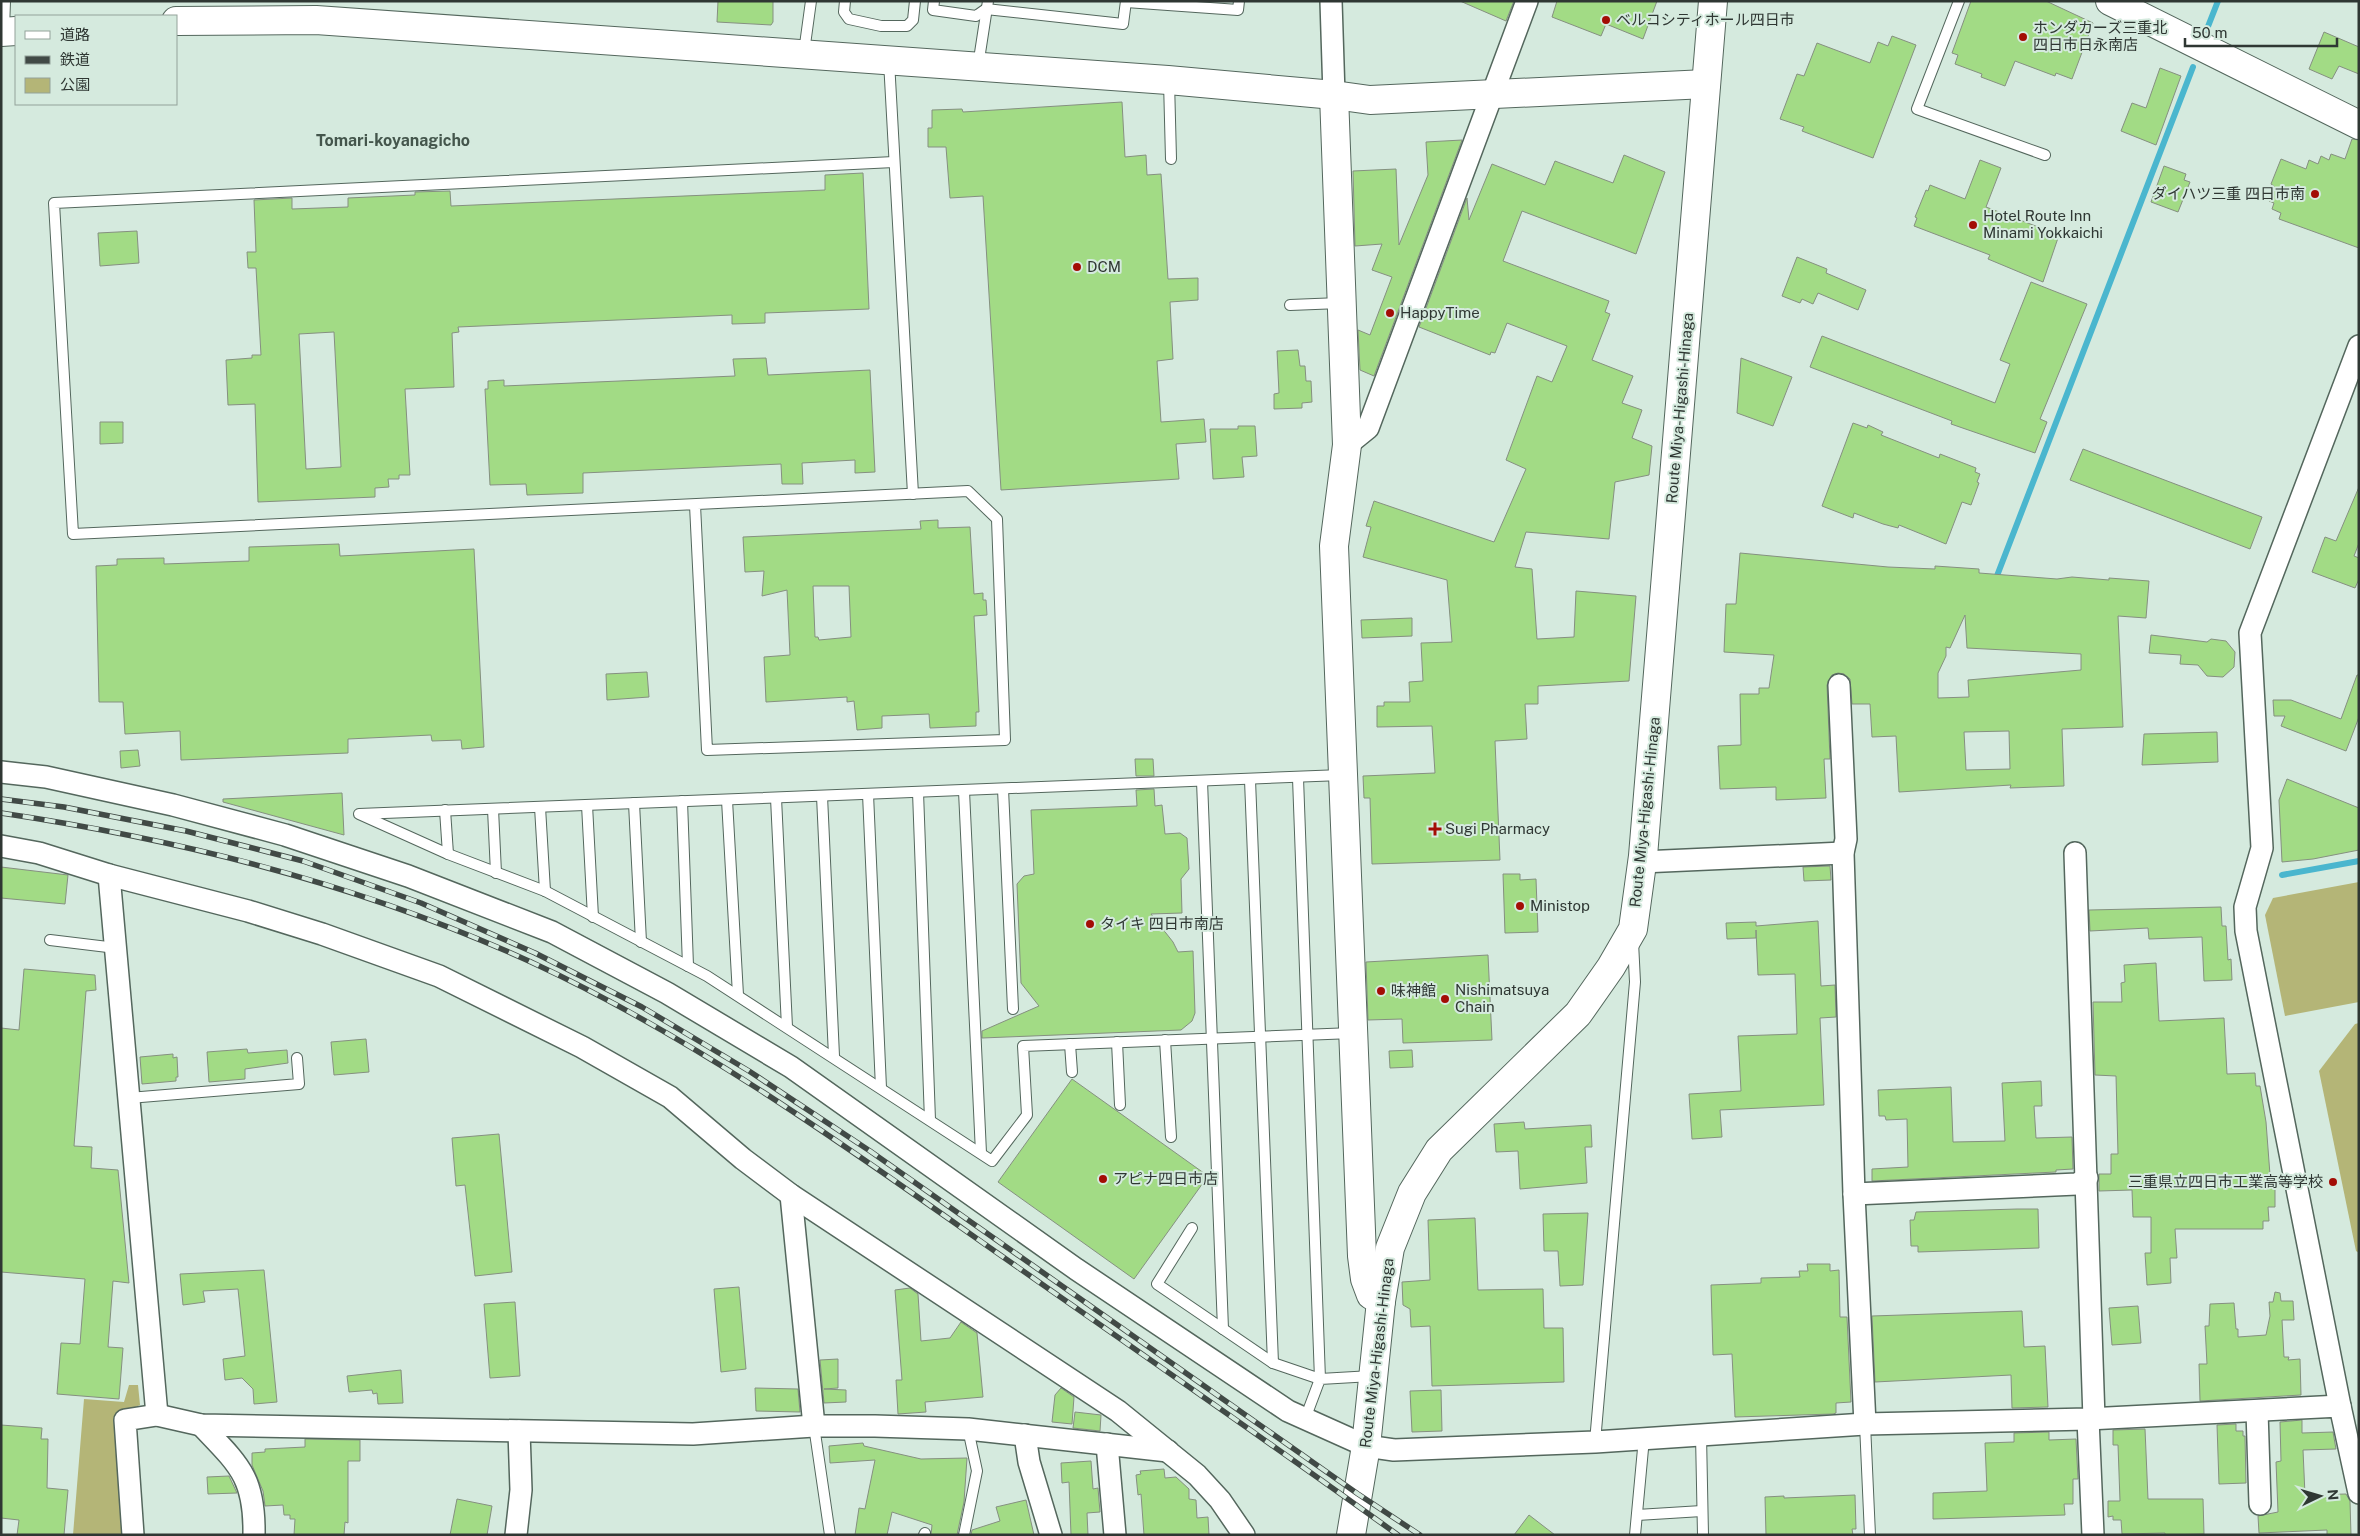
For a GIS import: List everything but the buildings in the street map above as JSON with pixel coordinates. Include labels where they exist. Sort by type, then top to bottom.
[{"type":"main road","name":"Route Miya-Higashi-Hinaga","points":[[1351,1535],[1366,1446],[1381,1301],[1390,1248],[1412,1194],[1439,1150],[1578,1014],[1611,968],[1633,929],[1642,862],[1713,1]]},
{"type":"main road","points":[[2110,1],[2359,125]]},
{"type":"main road","points":[[178,21],[316,20],[1168,80],[1370,100],[1706,84]]},
{"type":"main road","points":[[1334,95],[1340,303],[1347,445],[1334,546],[1362,1256],[1365,1279],[1371,1295],[1381,1301]]},
{"type":"street","points":[[1331,1],[1334,95]]},
{"type":"street","points":[[1347,445],[1368,428],[1528,1]]},
{"type":"street","points":[[2359,346],[2250,634],[2262,848],[2245,908],[2246,930],[2340,1406],[2359,1493]]},
{"type":"street","points":[[1839,685],[1846,839],[1843,854],[1854,1194],[1865,1424]]},
{"type":"street","points":[[1,772],[46,777],[173,805],[285,835],[408,876],[552,932],[668,993],[791,1067],[1076,1269],[1288,1411],[1366,1446],[1394,1450],[1595,1442],[1865,1424],[2091,1419],[2340,1406]]},
{"type":"street","points":[[1,846],[39,852],[109,875],[248,911],[393,958],[448,980],[574,1042],[670,1098],[743,1159],[791,1195],[1118,1411],[1202,1481],[1220,1500],[1244,1535]]},
{"type":"street","points":[[2075,853],[2087,1178],[2093,1535]]},
{"type":"street","points":[[1642,862],[1843,854]]},
{"type":"street","points":[[109,875],[157,1415]]},
{"type":"street","points":[[1854,1194],[2077,1184],[2087,1178]]},
{"type":"street","points":[[791,1195],[814,1426]]},
{"type":"street","points":[[2257,1411],[2260,1504]]},
{"type":"street","points":[[133,1535],[125,1420],[157,1415],[201,1425],[693,1434],[814,1426],[968,1429],[1168,1451]]},
{"type":"street","points":[[201,1425],[232,1457],[249,1483],[255,1508],[254,1535]]},
{"type":"street","points":[[516,1535],[521,1490],[519,1430]]},
{"type":"street","points":[[1024,1436],[1029,1462],[1051,1535]]},
{"type":"street","points":[[1107,1444],[1115,1535]]},
{"type":"lane","points":[[5,1],[7,32]]},
{"type":"lane","points":[[804,53],[811,1]]},
{"type":"lane","points":[[846,1],[844,12],[849,19],[881,26],[907,26],[913,20],[915,1]]},
{"type":"lane","points":[[934,1],[933,10],[976,16],[987,5]]},
{"type":"lane","points":[[987,5],[1123,24],[1126,1],[1191,4],[1238,10],[1239,1]]},
{"type":"lane","points":[[1959,1],[1917,110],[2044,155]]},
{"type":"lane","points":[[978,67],[987,5]]},
{"type":"lane","points":[[889,60],[913,494]]},
{"type":"lane","points":[[1168,80],[1171,159]]},
{"type":"lane","points":[[695,504],[708,750],[1005,740],[997,519],[968,492],[695,504],[72,534],[54,203],[894,162]]},
{"type":"lane","points":[[1290,305],[1340,303]]},
{"type":"lane","points":[[1343,775],[359,814],[448,854],[545,891],[688,966],[738,995],[834,1056],[992,1160],[1027,1115],[1023,1046],[1354,1033]]},
{"type":"lane","points":[[1298,778],[1320,1379],[1305,1419]]},
{"type":"lane","points":[[1250,780],[1273,1363]]},
{"type":"lane","points":[[1202,782],[1223,1329]]},
{"type":"lane","points":[[1003,789],[1013,1009]]},
{"type":"lane","points":[[964,790],[980,1153]]},
{"type":"lane","points":[[918,792],[930,1120]]},
{"type":"lane","points":[[868,794],[881,1088]]},
{"type":"lane","points":[[822,796],[834,1056]]},
{"type":"lane","points":[[776,798],[787,1027]]},
{"type":"lane","points":[[727,800],[738,995]]},
{"type":"lane","points":[[682,801],[688,966]]},
{"type":"lane","points":[[634,803],[641,942]]},
{"type":"lane","points":[[587,805],[593,916]]},
{"type":"lane","points":[[540,807],[545,891]]},
{"type":"lane","points":[[494,809],[496,873]]},
{"type":"lane","points":[[445,810],[448,854]]},
{"type":"lane","points":[[1595,1442],[1635,982],[1633,929]]},
{"type":"lane","points":[[50,940],[116,948]]},
{"type":"lane","points":[[1165,1040],[1171,1137]]},
{"type":"lane","points":[[1117,1042],[1120,1105]]},
{"type":"lane","points":[[1070,1044],[1072,1072]]},
{"type":"lane","points":[[129,1098],[299,1084],[297,1058]]},
{"type":"lane","points":[[1192,1228],[1157,1284],[1273,1363],[1320,1379],[1373,1376]]},
{"type":"lane","points":[[1865,1424],[1870,1535]]},
{"type":"lane","points":[[814,1426],[830,1535]]},
{"type":"lane","points":[[964,1535],[977,1471],[968,1429]]},
{"type":"lane","points":[[1701,1435],[1703,1535]]},
{"type":"lane","points":[[1636,1535],[1644,1438]]},
{"type":"lane","points":[[1637,1515],[1702,1511]]},
{"type":"green space","points":[[2359,882],[2359,1002],[2285,1016],[2265,915],[2273,898]]},
{"type":"green space","points":[[2359,1023],[2359,1253],[2356,1251],[2319,1071],[2355,1024]]},
{"type":"green space","points":[[129,1385],[138,1385],[140,1405],[122,1413],[125,1535],[73,1535],[84,1399],[124,1402]]},
{"type":"waterway","points":[[2207,29],[2218,1]]},
{"type":"waterway","points":[[1995,581],[2193,67]]},
{"type":"waterway","points":[[2282,875],[2359,861]]},
{"type":"railway","points":[[1,799],[64,807],[186,831],[303,861],[421,903],[535,953],[642,1007],[749,1071],[870,1151],[1358,1494],[1420,1535]]},
{"type":"railway","points":[[1,813],[137,837],[271,869],[337,888],[403,910],[467,935],[531,962],[591,991],[708,1057],[821,1130],[1398,1535]]},
{"type":"place","name":"ベルコシティホール四日市","points":[[1606,20]]},
{"type":"place","name":"ホンダカーズ三重北 四日市日永南店","points":[[2023,37]]},
{"type":"place","name":"ダイハツ三重 四日市南","points":[[2315,194]]},
{"type":"place","name":"Hotel Route Inn Minami Yokkaichi","points":[[1973,225]]},
{"type":"place","name":"DCM","points":[[1077,267]]},
{"type":"place","name":"HappyTime","points":[[1390,313]]},
{"type":"place","name":"Sugi Pharmacy","points":[[1435,829]]},
{"type":"place","name":"Ministop","points":[[1520,906]]},
{"type":"place","name":"タイキ 四日市南店","points":[[1090,924]]},
{"type":"place","name":"味神館","points":[[1381,991]]},
{"type":"place","name":"Nishimatsuya Chain","points":[[1445,999]]},
{"type":"place","name":"アピナ四日市店","points":[[1103,1179]]},
{"type":"place","name":"三重県立四日市工業高等学校","points":[[2333,1182]]},
{"type":"district","name":"Tomari-koyanagicho","points":[[393,140]]}]
